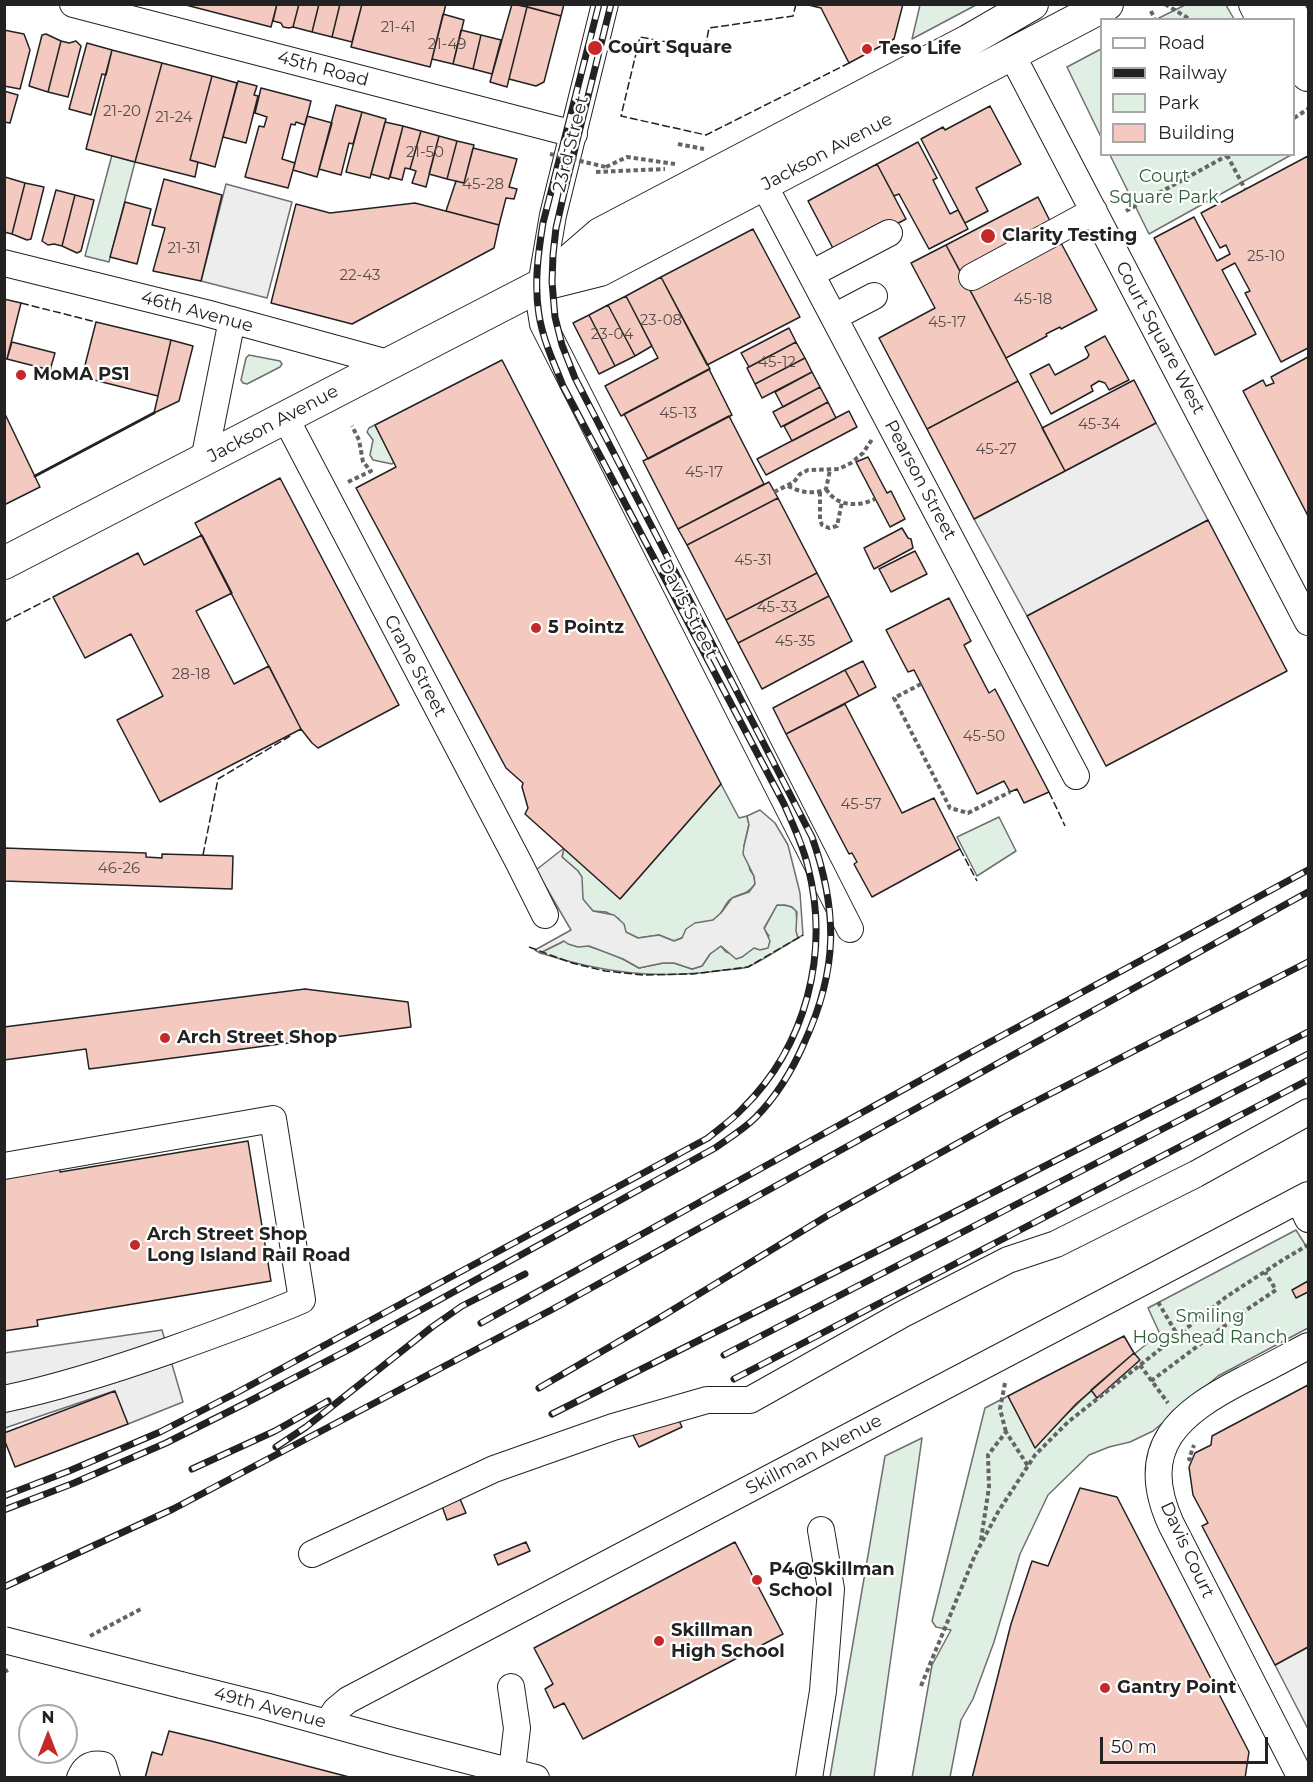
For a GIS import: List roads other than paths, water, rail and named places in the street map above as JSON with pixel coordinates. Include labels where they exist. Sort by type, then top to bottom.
[{"type":"main road","name":"Jackson Avenue","points":[[541,285],[600,234],[947,52],[1032,4]]},
{"type":"main road","name":"Jackson Avenue","points":[[6,561],[541,285],[600,270],[1107,4]]},
{"type":"main road","points":[[1255,4],[1262,18]]},
{"type":"main road","points":[[1286,4],[1294,18]]},
{"type":"main road","points":[[1295,20],[1308,38]]},
{"type":"main road","points":[[1295,65],[1308,75]]},
{"type":"street","name":"45th Road","points":[[73,4],[574,134]]},
{"type":"street","name":"23rd Street","points":[[541,285],[556,201],[605,4]]},
{"type":"street","name":"Court Square West","points":[[1012,55],[1308,622]]},
{"type":"street","name":"Pearson Street","points":[[765,185],[1076,776]]},
{"type":"street","points":[[972,277],[1094,212]]},
{"type":"street","points":[[811,274],[889,233]]},
{"type":"street","name":"46th Avenue","points":[[4,263],[232,320],[388,363]]},
{"type":"street","name":"Davis Street","points":[[541,285],[540,305],[543,324],[850,929]]},
{"type":"street","points":[[831,312],[871,291]]},
{"type":"street","points":[[204,460],[232,320]]},
{"type":"street","name":"Crane Street","points":[[285,417],[545,915]]},
{"type":"street","points":[[312,1554],[494,1469],[613,1427],[707,1400],[750,1400],[903,1314],[1008,1260],[1056,1244],[1196,1173],[1308,1112]]},
{"type":"street","points":[[4,1166],[273,1119],[302,1300],[244,1324],[116,1369],[54,1387],[4,1398]]},
{"type":"street","name":"Skillman Avenue","points":[[327,1723],[336,1710],[348,1700],[1305,1205]]},
{"type":"street","name":"Davis Court","points":[[1301,1778],[1171,1524],[1163,1505],[1158,1473],[1161,1452],[1172,1432],[1186,1415],[1207,1399],[1308,1346]]},
{"type":"street","points":[[809,1778],[823,1691],[831,1589],[821,1530]]},
{"type":"street","name":"49th Avenue","points":[[4,1640],[536,1778]]},
{"type":"street","points":[[511,1687],[517,1728],[512,1771]]},
{"type":"street","points":[[80,1778],[87,1767],[93,1764],[103,1765],[107,1778]]},
{"type":"railway","points":[[4,1496],[160,1432],[708,1138],[731,1120],[765,1083],[783,1056],[797,1027],[814,965],[816,932],[814,900],[801,843],[784,804],[563,386],[546,342],[539,315],[537,280],[543,223],[599,4]]},
{"type":"railway","points":[[4,1510],[74,1483],[166,1443],[244,1404],[350,1349],[715,1148],[751,1122],[770,1101],[795,1062],[816,1015],[824,989],[831,940],[827,890],[812,837],[575,378],[562,345],[555,317],[552,282],[556,228],[611,4]]},
{"type":"railway","points":[[481,1323],[968,1054],[1308,870]]},
{"type":"railway","points":[[4,1587],[173,1509],[553,1309],[1308,892]]},
{"type":"railway","points":[[539,1388],[827,1216],[1003,1118],[1308,962]]},
{"type":"railway","points":[[552,1414],[1308,1032]]},
{"type":"railway","points":[[724,1355],[1308,1054]]},
{"type":"railway","points":[[734,1379],[1308,1080]]},
{"type":"railway","points":[[276,1447],[306,1427],[462,1306],[525,1274]]},
{"type":"railway","points":[[192,1469],[275,1431],[328,1401]]},
{"type":"place","name":"Court Square","points":[[595,48]]},
{"type":"place","name":"Teso Life","points":[[867,49]]},
{"type":"place","name":"Clarity Testing","points":[[988,236]]},
{"type":"place","name":"MoMA PS1","points":[[21,375]]},
{"type":"place","name":"5 Pointz","points":[[536,628]]},
{"type":"place","name":"Arch Street Shop","points":[[165,1038]]},
{"type":"place","name":"Arch Street Shop Long Island Rail Road","points":[[135,1245]]},
{"type":"place","name":"P4@Skillman School","points":[[757,1580]]},
{"type":"place","name":"Skillman High School","points":[[659,1641]]},
{"type":"place","name":"Gantry Point","points":[[1105,1688]]},
{"type":"park label","name":"Court Square Park","points":[[1164,187]]},
{"type":"park label","name":"Smiling Hogshead Ranch","points":[[1210,1327]]}]
